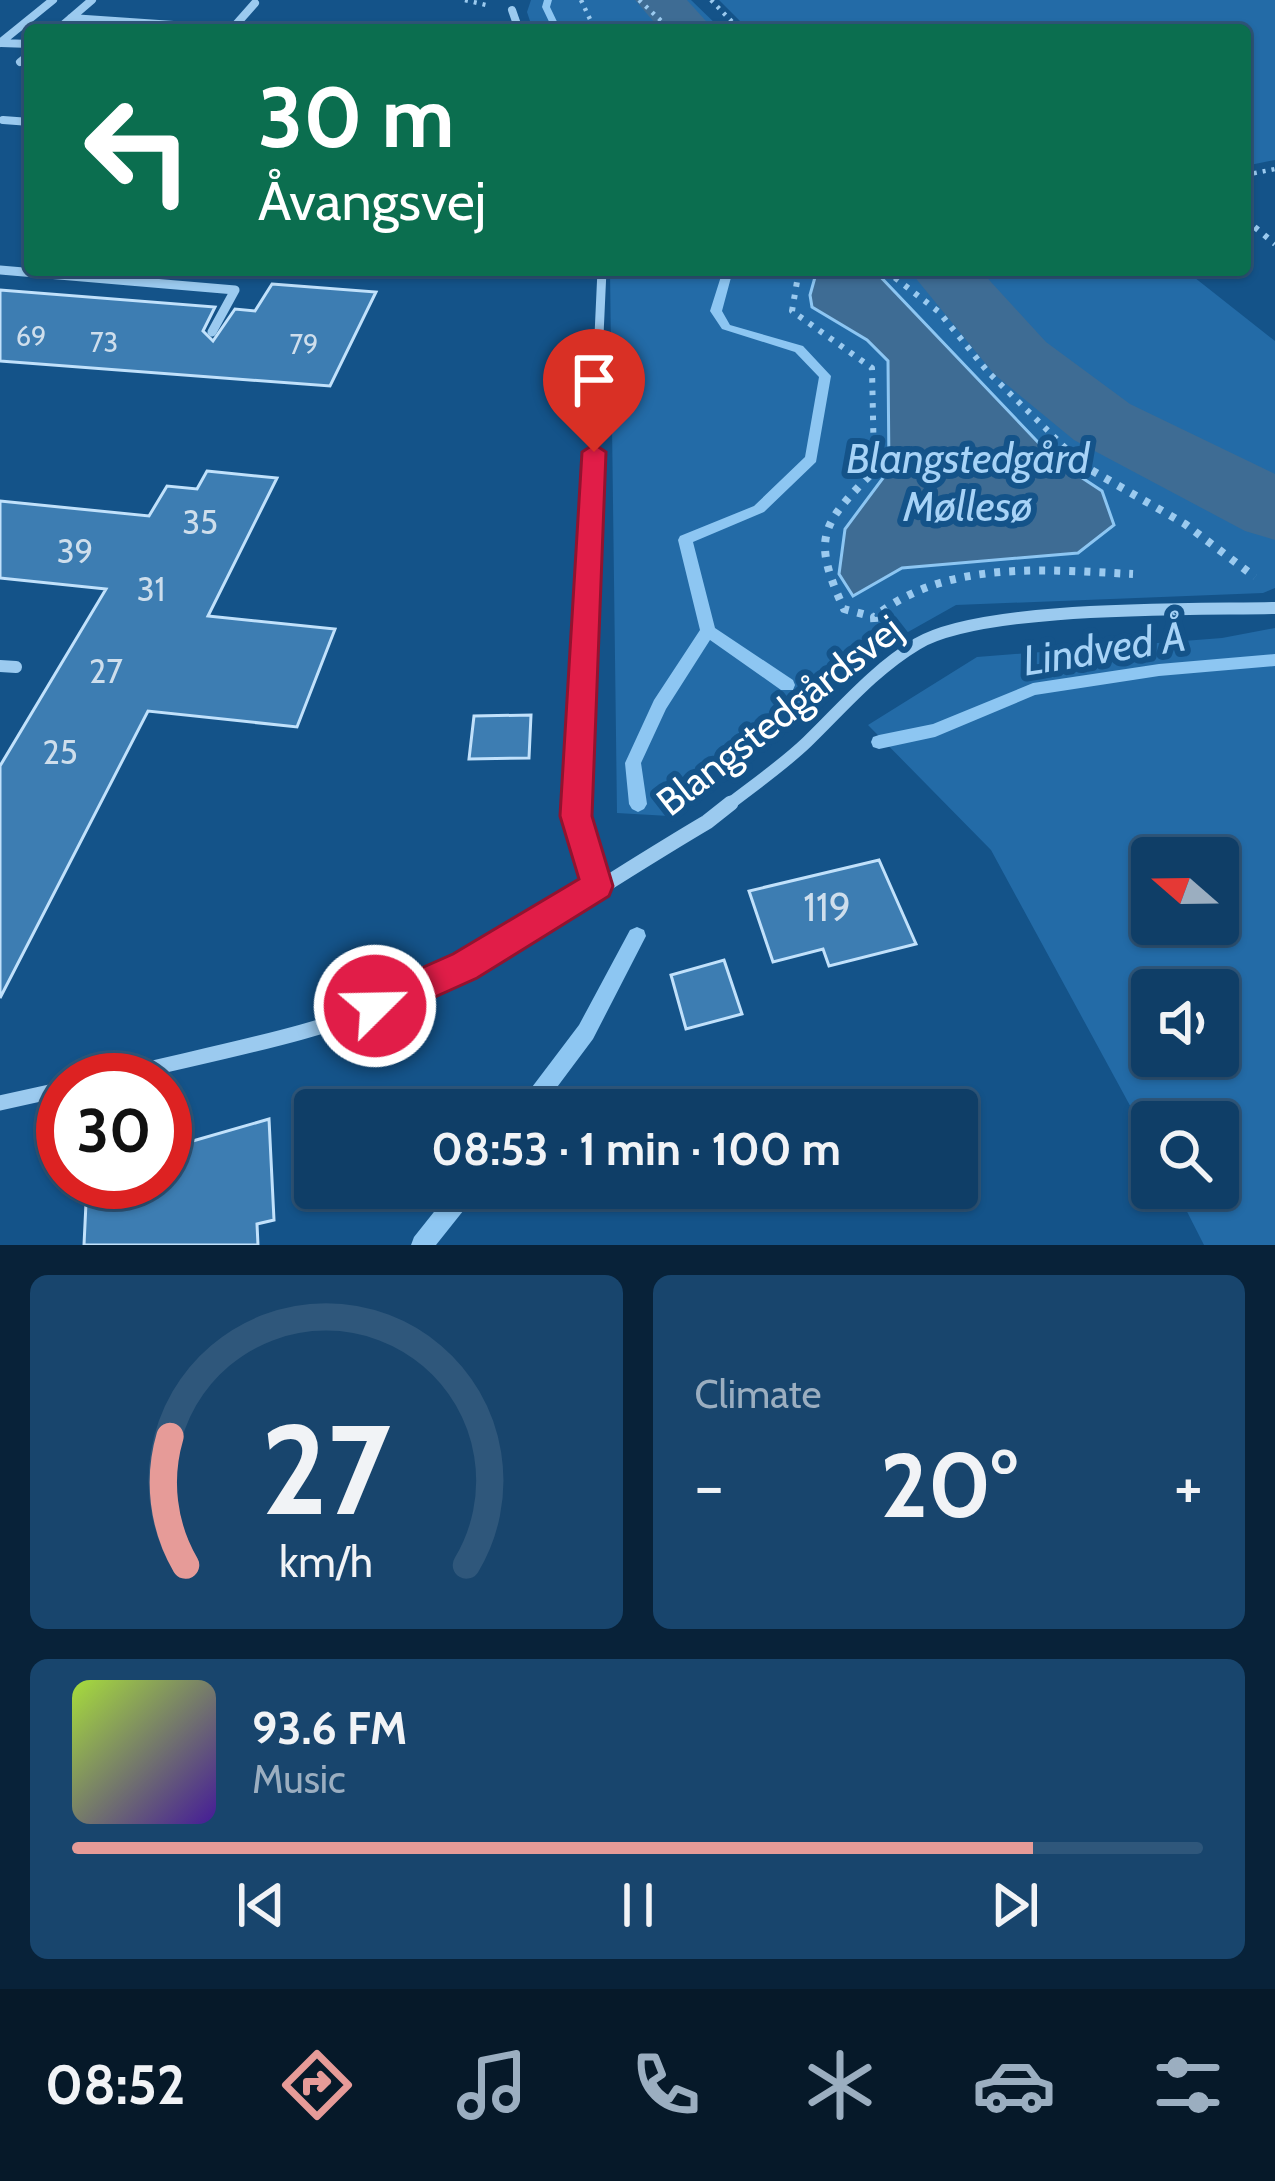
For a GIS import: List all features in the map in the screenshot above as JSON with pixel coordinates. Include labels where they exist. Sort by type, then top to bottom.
[{"type":"street","points":[[0,43],[53,0]]},
{"type":"street","points":[[64,24],[92,0]]},
{"type":"street","points":[[236,24],[255,3]]},
{"type":"street","points":[[512,10],[518,24]]},
{"type":"street","points":[[71,18],[159,24]]},
{"type":"street","points":[[20,62],[24,57]]},
{"type":"street","points":[[70,276],[235,290],[212,332]]},
{"type":"street","points":[[597,886],[576,816],[602,276]]},
{"type":"street","name":"Blangstedgårdsvej","points":[[192,1058],[299,1032],[410,994],[532,928],[707,822],[802,747],[877,674],[922,641],[962,627],[1114,611],[1275,608]]},
{"type":"street","points":[[0,666],[16,667]]},
{"type":"street","points":[[0,1102],[36,1095]]},
{"type":"path","points":[[639,0],[665,24]]},
{"type":"path","points":[[711,0],[734,24]]},
{"type":"path","points":[[1251,224],[1275,244]]},
{"type":"path","points":[[798,276],[792,311],[872,368],[874,471],[823,524],[820,560],[844,609],[874,617]]},
{"type":"path","points":[[894,276],[939,312],[988,372],[1074,460],[1185,524],[1258,579]]},
{"type":"shaded area","points":[[531,0],[691,0],[716,24],[531,24],[527,12]]},
{"type":"shaded area","points":[[719,0],[1275,0],[1275,160],[1251,165],[1251,24],[743,24]]},
{"type":"shaded area","points":[[610,276],[815,276],[812,307],[867,340],[888,361],[889,470],[845,529],[839,574],[853,595],[902,568],[959,561],[1102,491],[1055,460],[880,276],[1193,276],[1275,341],[1275,588],[1263,593],[956,605],[860,659],[669,816],[617,813]]},
{"type":"shaded area","points":[[1275,628],[1275,1245],[1204,1245],[1186,1209],[1239,1209],[1239,1101],[1131,1101],[1131,1107],[991,850],[868,725],[977,657],[1222,638]]},
{"type":"water","name":"Blangstedgård Møllesø","points":[[815,276],[880,276],[1055,460],[1102,491],[1114,525],[1078,553],[902,568],[853,596],[839,574],[845,529],[889,470],[888,361],[867,340],[812,307]]},
{"type":"building","points":[[272,284],[376,292],[330,386],[0,361],[0,290],[215,307],[203,331],[213,341],[235,309],[255,311]]},
{"type":"building","points":[[207,471],[277,478],[208,616],[335,629],[297,727],[148,711],[0,998],[0,766],[106,589],[0,578],[0,501],[149,516],[167,486],[197,489]]},
{"type":"building","points":[[531,715],[529,758],[469,759],[474,716]]},
{"type":"building","points":[[879,860],[916,944],[829,966],[823,949],[773,962],[749,891]]},
{"type":"building","points":[[724,960],[742,1014],[686,1029],[671,975]]},
{"type":"building","points":[[269,1119],[274,1220],[257,1224],[258,1245],[84,1245],[86,1209],[192,1209],[192,1141]]},
{"type":"waterway","name":"Lindved Å","points":[[548,0],[546,7],[554,24]]},
{"type":"waterway","points":[[659,0],[683,24]]},
{"type":"waterway","name":"Lindved Å","points":[[708,631],[685,540],[759,509],[811,459],[825,376],[799,349],[726,327],[716,311],[726,276]]},
{"type":"waterway","points":[[948,276],[1020,358],[1102,422],[1275,510]]},
{"type":"waterway","points":[[638,804],[633,763],[660,705],[708,631]]},
{"type":"waterway","name":"Lindved Å","points":[[708,631],[787,685]]},
{"type":"waterway","name":"Lindved Å","points":[[879,742],[935,730],[1033,689],[1159,670],[1275,660]]},
{"type":"waterway","points":[[543,1089],[586,1032],[637,936]]},
{"type":"waterway","points":[[422,1245],[450,1209]]},
{"type":"route","points":[[375,1006],[465,966],[597,886],[576,816],[594,452]]}]
